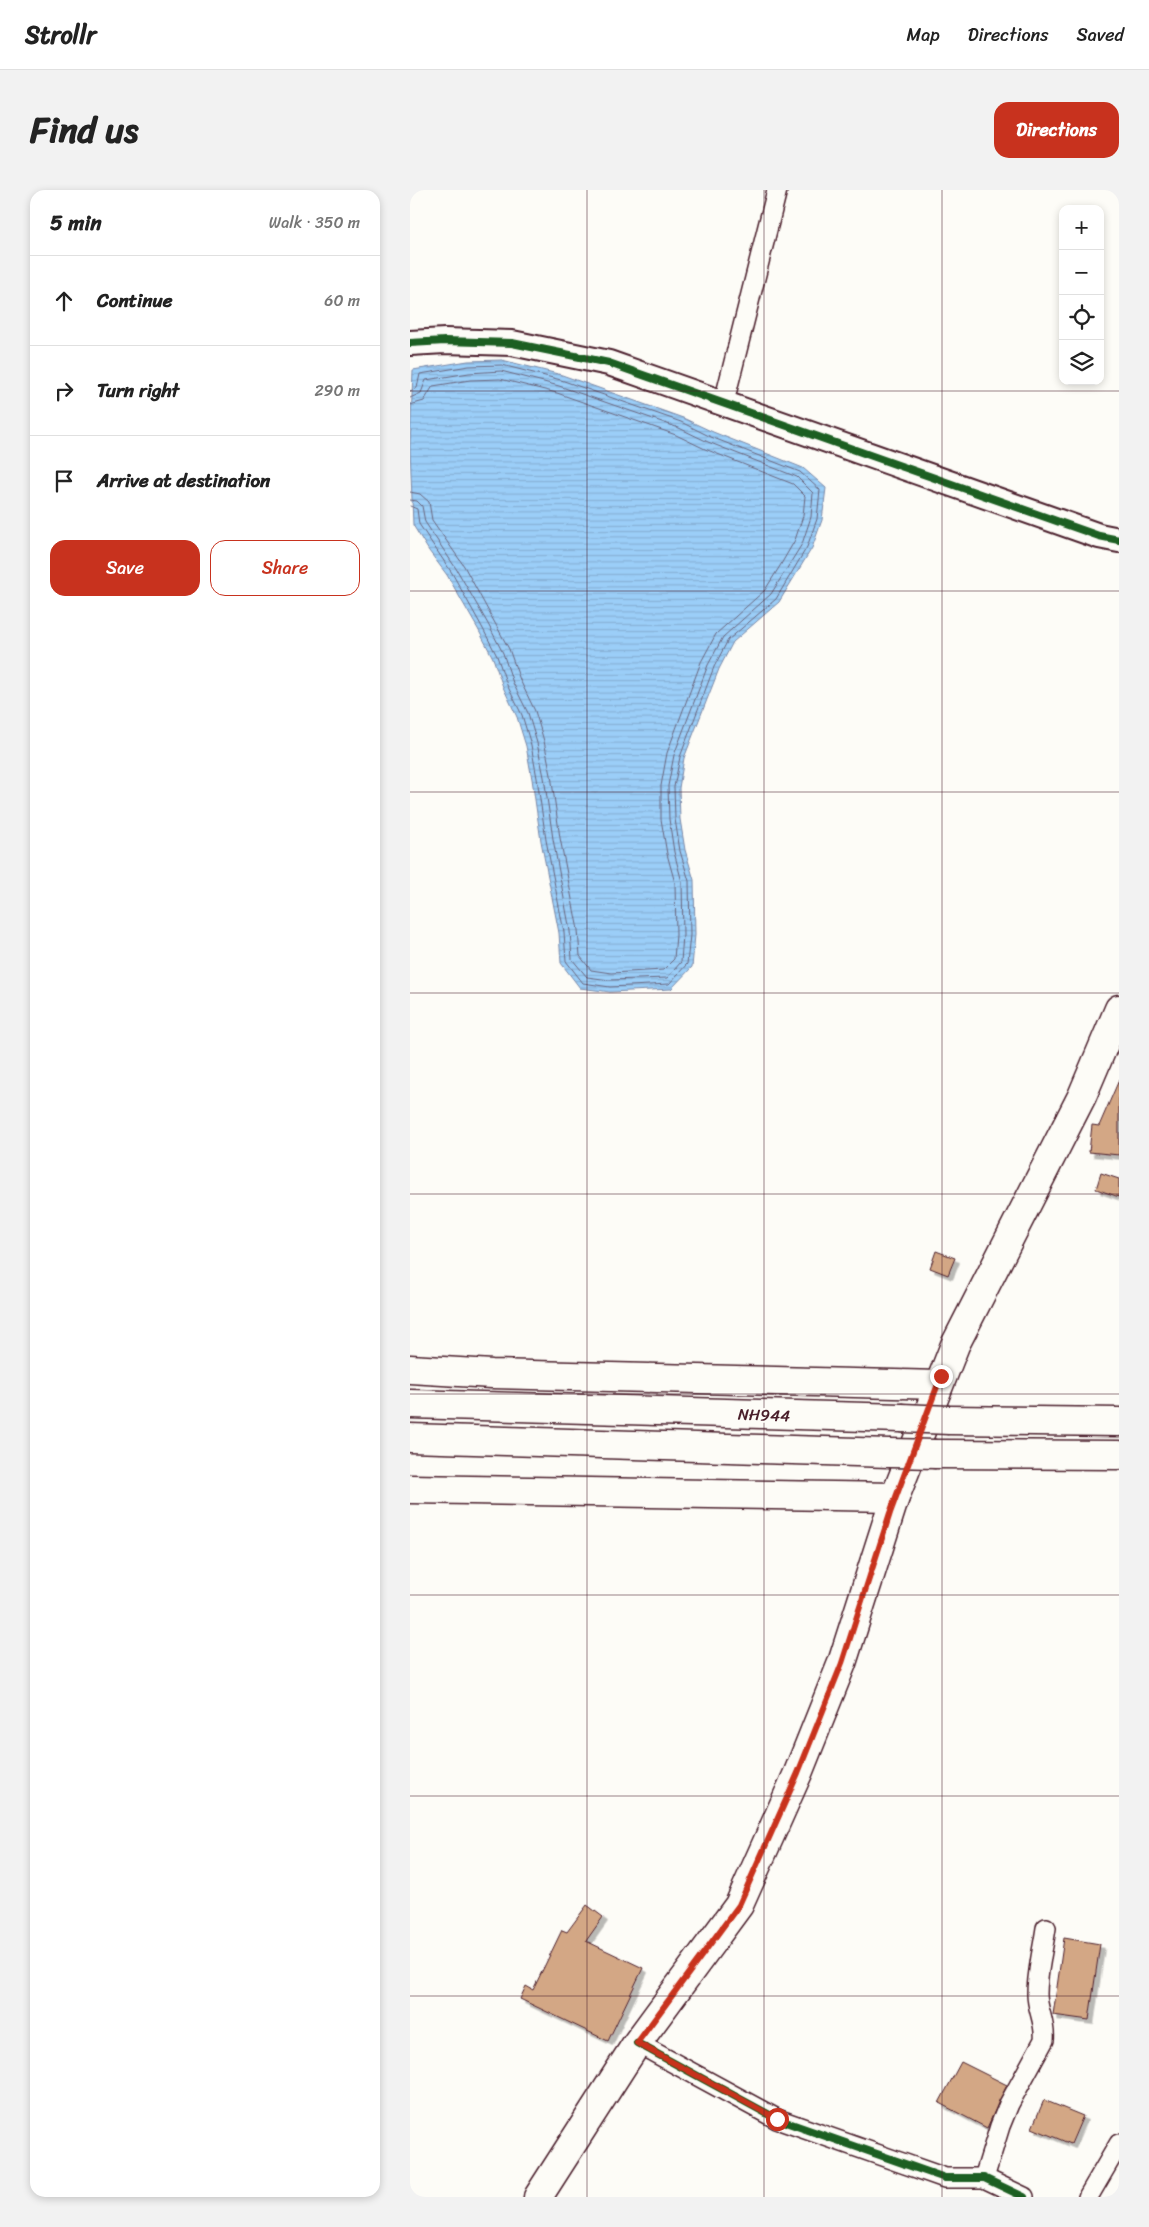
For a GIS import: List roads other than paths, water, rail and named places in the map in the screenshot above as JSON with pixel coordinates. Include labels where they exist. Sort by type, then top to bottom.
[{"type":"main road","points":[[538,2197],[637,2043],[739,1905],[798,1773],[842,1663],[896,1497],[954,1345],[1082,1096],[1119,1010]]},
{"type":"main road","points":[[410,1369],[492,1374],[938,1384]]},
{"type":"main road","name":"NH944","points":[[410,1404],[949,1420],[1119,1422]]},
{"type":"main road","name":"NH944","points":[[410,1438],[889,1453],[1119,1455]]},
{"type":"main road","points":[[410,1489],[896,1497]]},
{"type":"street","points":[[724,402],[777,190]]},
{"type":"street","points":[[410,343],[445,341],[512,343],[609,363],[724,402],[1099,536],[1119,540]]},
{"type":"street","points":[[984,2178],[1009,2104],[1044,2040],[1045,2029],[1037,1992],[1046,1928]]},
{"type":"street","points":[[637,2043],[777,2119],[944,2178],[984,2178],[1024,2197]]},
{"type":"street","points":[[1088,2197],[1119,2144]]},
{"type":"water","points":[[502,360],[562,375],[683,418],[803,468],[826,488],[822,520],[812,548],[779,602],[733,642],[719,669],[684,758],[679,788],[680,819],[685,850],[694,880],[695,935],[692,967],[671,989],[610,992],[580,988],[561,963],[559,933],[541,841],[532,779],[526,746],[517,717],[503,687],[493,658],[478,629],[447,575],[413,525],[410,447],[413,370],[468,361]]}]
